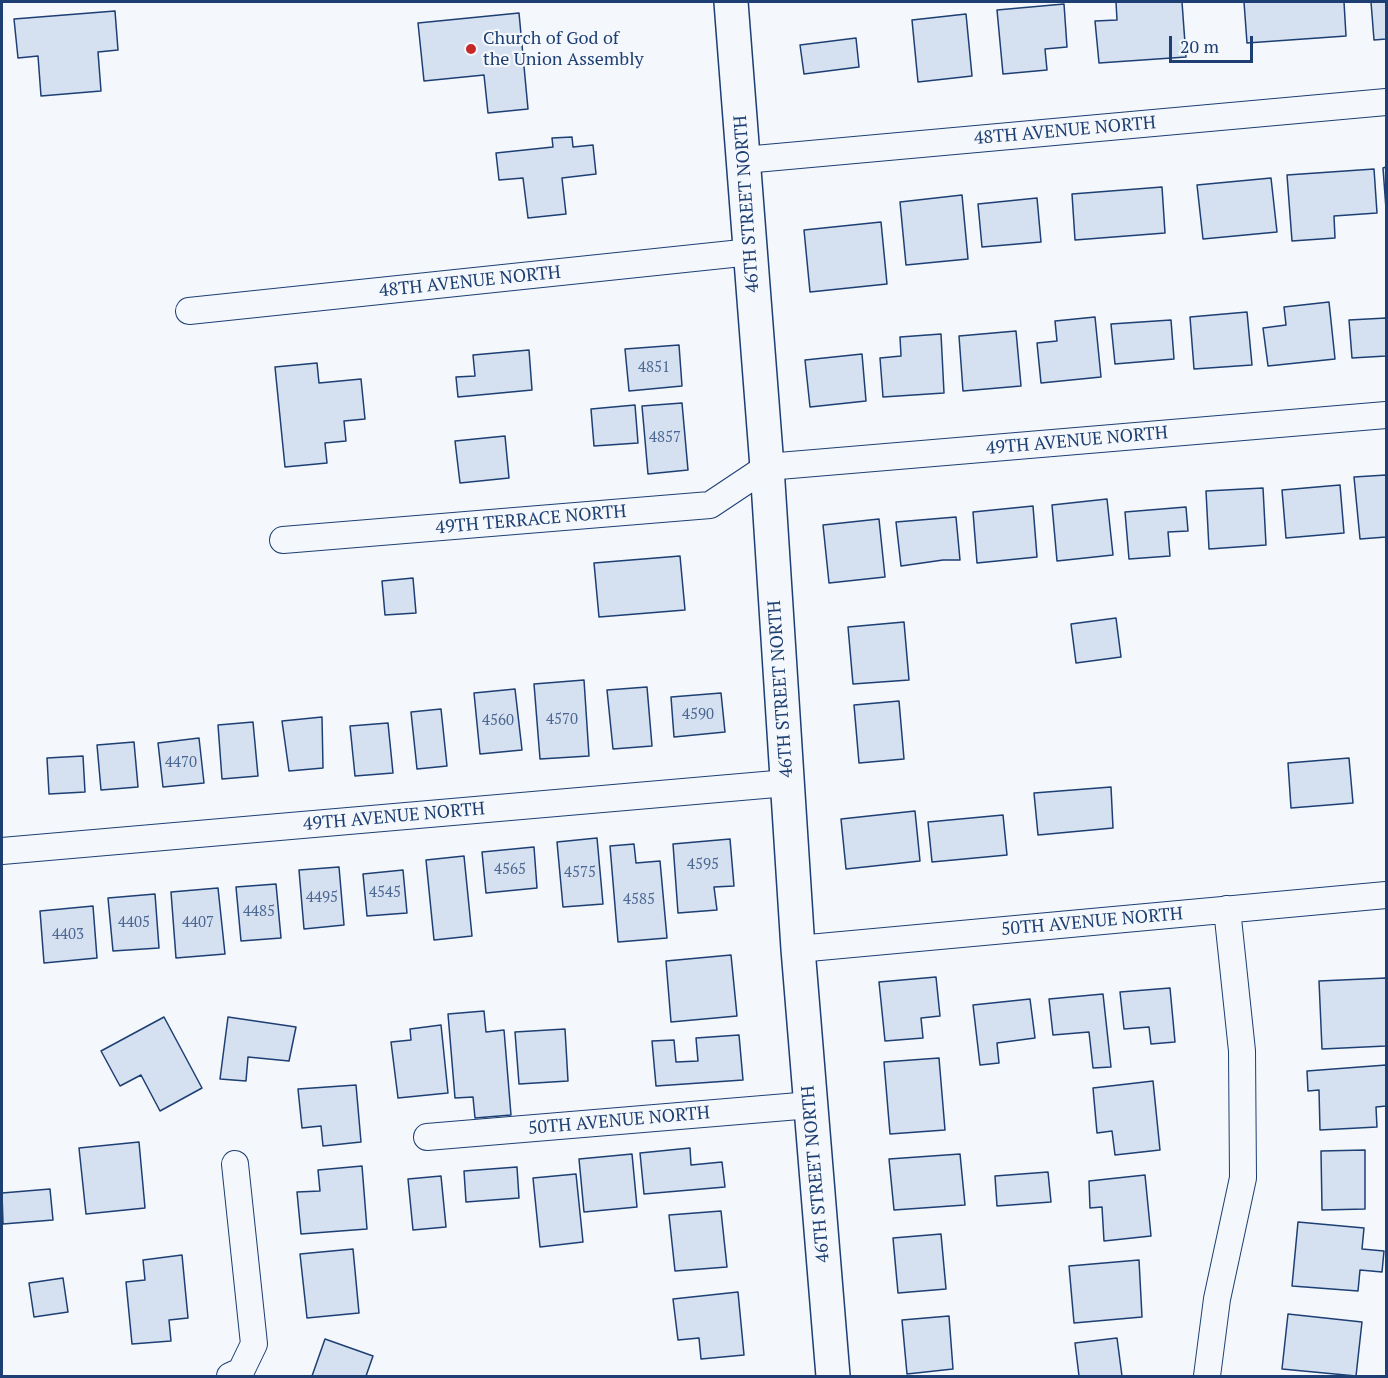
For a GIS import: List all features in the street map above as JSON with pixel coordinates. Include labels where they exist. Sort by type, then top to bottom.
[{"type":"street","name":"46TH STREET NORTH","points":[[731,2],[767,467],[798,949],[833,1377]]},
{"type":"street","name":"48TH AVENUE NORTH","points":[[744,160],[1386,102]]},
{"type":"street","name":"48TH AVENUE NORTH","points":[[189,311],[751,252]]},
{"type":"street","name":"49TH AVENUE NORTH","points":[[767,467],[1386,415]]},
{"type":"street","name":"49TH TERRACE NORTH","points":[[283,540],[710,505],[767,467]]},
{"type":"street","name":"49TH AVENUE NORTH","points":[[2,851],[787,783]]},
{"type":"street","name":"50TH AVENUE NORTH","points":[[798,949],[1386,895]]},
{"type":"street","points":[[1207,1377],[1217,1299],[1243,1178],[1242,1051],[1227,909]]},
{"type":"street","name":"50TH AVENUE NORTH","points":[[427,1137],[811,1105]]},
{"type":"street","points":[[230,1377],[241,1371],[254,1344],[235,1164]]},
{"type":"building","points":[[1116,2],[1182,2],[1186,57],[1099,63],[1095,21],[1117,20]]},
{"type":"building","points":[[1244,2],[1344,2],[1346,36],[1247,43]]},
{"type":"building","points":[[1371,2],[1386,2],[1386,39],[1374,40]]},
{"type":"building","points":[[1064,4],[1067,47],[1045,49],[1047,70],[1003,74],[997,10]]},
{"type":"building","points":[[115,11],[118,50],[98,52],[101,91],[41,96],[38,56],[18,58],[14,19]]},
{"type":"building","name":"Church of God of the Union Assembly","points":[[519,13],[528,109],[488,113],[484,75],[424,81],[418,23]]},
{"type":"building","points":[[966,14],[972,76],[918,82],[912,20]]},
{"type":"building","points":[[856,38],[859,67],[804,74],[800,45]]},
{"type":"building","points":[[572,137],[573,147],[593,145],[596,174],[562,178],[566,214],[528,218],[523,178],[499,180],[496,153],[553,147],[552,138]]},
{"type":"building","points":[[1386,167],[1386,209],[1383,168]]},
{"type":"building","points":[[1374,169],[1377,213],[1334,216],[1335,238],[1292,241],[1287,175]]},
{"type":"building","points":[[1271,178],[1277,232],[1203,239],[1197,185]]},
{"type":"building","points":[[1162,187],[1165,233],[1075,240],[1072,194]]},
{"type":"building","points":[[962,195],[968,259],[906,265],[900,202]]},
{"type":"building","points":[[1037,198],[1041,242],[982,247],[978,204]]},
{"type":"building","points":[[881,222],[887,284],[810,292],[804,230]]},
{"type":"building","points":[[1329,302],[1335,359],[1268,366],[1263,328],[1286,325],[1284,307]]},
{"type":"building","points":[[1247,312],[1252,365],[1194,369],[1190,317]]},
{"type":"building","points":[[1095,317],[1101,377],[1041,383],[1037,343],[1057,341],[1055,321]]},
{"type":"building","points":[[1386,318],[1386,356],[1352,358],[1349,320]]},
{"type":"building","points":[[1171,320],[1174,359],[1115,364],[1111,324]]},
{"type":"building","points":[[1016,331],[1021,386],[963,391],[959,336]]},
{"type":"building","points":[[941,334],[944,393],[883,397],[880,358],[901,356],[900,337]]},
{"type":"building","points":[[679,345],[682,386],[629,391],[625,349]]},
{"type":"building","points":[[529,350],[532,390],[458,397],[456,377],[475,376],[473,355]]},
{"type":"building","points":[[862,354],[866,401],[810,407],[805,360]]},
{"type":"building","points":[[317,363],[319,383],[361,379],[365,419],[344,421],[346,441],[325,443],[327,463],[285,467],[275,367]]},
{"type":"building","points":[[682,403],[688,470],[648,474],[642,406]]},
{"type":"building","points":[[635,405],[638,443],[594,446],[591,409]]},
{"type":"building","points":[[505,436],[509,478],[460,483],[455,441]]},
{"type":"building","points":[[1386,475],[1386,537],[1360,539],[1354,477]]},
{"type":"building","points":[[1340,485],[1344,533],[1286,538],[1282,490]]},
{"type":"building","points":[[1263,488],[1266,545],[1209,549],[1206,491]]},
{"type":"building","points":[[1107,499],[1113,555],[1057,561],[1052,505]]},
{"type":"building","points":[[1033,506],[1037,557],[977,563],[973,512]]},
{"type":"building","points":[[1186,507],[1188,531],[1168,532],[1170,556],[1129,559],[1125,512]]},
{"type":"building","points":[[956,517],[960,560],[901,566],[896,522]]},
{"type":"building","points":[[879,519],[885,577],[829,583],[823,525]]},
{"type":"building","points":[[680,556],[685,610],[599,617],[594,563]]},
{"type":"building","points":[[413,578],[416,613],[385,615],[382,581]]},
{"type":"building","points":[[1116,618],[1121,657],[1076,663],[1071,624]]},
{"type":"building","points":[[904,622],[909,680],[853,684],[848,627]]},
{"type":"building","points":[[584,680],[589,756],[540,759],[534,684]]},
{"type":"building","points":[[647,687],[652,746],[613,749],[607,690]]},
{"type":"building","points":[[515,689],[522,750],[480,754],[474,693]]},
{"type":"building","points":[[721,693],[725,732],[674,737],[671,697]]},
{"type":"building","points":[[899,701],[904,759],[859,763],[854,705]]},
{"type":"building","points":[[441,709],[447,766],[417,769],[411,712]]},
{"type":"building","points":[[322,717],[323,768],[289,771],[282,721]]},
{"type":"building","points":[[253,722],[258,776],[222,779],[218,725]]},
{"type":"building","points":[[388,723],[393,773],[355,776],[350,726]]},
{"type":"building","points":[[199,738],[204,783],[163,787],[158,743]]},
{"type":"building","points":[[134,742],[138,787],[101,790],[97,745]]},
{"type":"building","points":[[83,756],[85,792],[49,794],[47,758]]},
{"type":"building","points":[[1349,758],[1353,803],[1291,808],[1288,763]]},
{"type":"building","points":[[1111,787],[1113,828],[1038,835],[1034,793]]},
{"type":"building","points":[[915,811],[920,861],[846,869],[841,819]]},
{"type":"building","points":[[1003,815],[1007,855],[932,862],[928,822]]},
{"type":"building","points":[[597,838],[603,904],[563,907],[557,842]]},
{"type":"building","points":[[730,839],[734,886],[714,887],[717,910],[678,913],[673,844]]},
{"type":"building","points":[[634,844],[636,863],[660,861],[667,938],[618,942],[610,846]]},
{"type":"building","points":[[534,847],[537,888],[486,893],[482,852]]},
{"type":"building","points":[[464,856],[472,936],[434,940],[426,860]]},
{"type":"building","points":[[339,867],[344,925],[304,929],[299,870]]},
{"type":"building","points":[[403,870],[407,913],[367,916],[363,874]]},
{"type":"building","points":[[276,884],[281,938],[241,941],[236,887]]},
{"type":"building","points":[[218,888],[225,954],[176,958],[171,892]]},
{"type":"building","points":[[155,894],[159,948],[113,951],[108,898]]},
{"type":"building","points":[[93,906],[97,958],[44,963],[40,911]]},
{"type":"building","points":[[731,955],[737,1016],[671,1022],[666,961]]},
{"type":"building","points":[[936,977],[940,1016],[921,1018],[923,1038],[885,1041],[879,982]]},
{"type":"building","points":[[1386,978],[1386,1046],[1322,1049],[1319,981]]},
{"type":"building","points":[[1170,988],[1175,1042],[1151,1044],[1149,1027],[1124,1029],[1120,992]]},
{"type":"building","points":[[1103,994],[1111,1067],[1093,1068],[1089,1032],[1053,1035],[1049,999]]},
{"type":"building","points":[[1030,999],[1035,1038],[997,1043],[999,1063],[980,1065],[973,1005]]},
{"type":"building","points":[[484,1011],[486,1032],[504,1030],[511,1115],[475,1118],[473,1097],[455,1098],[448,1014]]},
{"type":"building","points":[[164,1017],[202,1088],[160,1111],[141,1075],[120,1086],[101,1051]]},
{"type":"building","points":[[228,1017],[296,1027],[289,1061],[248,1057],[246,1081],[220,1079]]},
{"type":"building","points":[[441,1025],[448,1093],[398,1098],[391,1042],[411,1040],[410,1029]]},
{"type":"building","points":[[565,1029],[568,1081],[519,1084],[515,1032]]},
{"type":"building","points":[[739,1035],[743,1080],[656,1086],[652,1041],[674,1040],[676,1062],[698,1061],[696,1038]]},
{"type":"building","points":[[939,1058],[945,1130],[890,1134],[884,1062]]},
{"type":"building","points":[[1386,1065],[1386,1106],[1376,1107],[1377,1127],[1320,1130],[1319,1090],[1308,1091],[1307,1071]]},
{"type":"building","points":[[1153,1081],[1160,1150],[1115,1155],[1112,1131],[1097,1133],[1093,1088]]},
{"type":"building","points":[[356,1085],[361,1142],[323,1146],[321,1126],[302,1128],[298,1089]]},
{"type":"building","points":[[139,1142],[145,1208],[86,1214],[79,1148]]},
{"type":"building","points":[[690,1148],[691,1165],[722,1162],[725,1187],[644,1194],[640,1153]]},
{"type":"building","points":[[1365,1150],[1365,1209],[1322,1210],[1321,1151]]},
{"type":"building","points":[[632,1154],[637,1207],[584,1212],[579,1159]]},
{"type":"building","points":[[960,1154],[965,1205],[894,1210],[889,1159]]},
{"type":"building","points":[[362,1166],[367,1229],[301,1234],[297,1192],[320,1191],[318,1170]]},
{"type":"building","points":[[517,1167],[519,1198],[466,1202],[464,1171]]},
{"type":"building","points":[[1048,1172],[1051,1202],[997,1206],[995,1176]]},
{"type":"building","points":[[576,1174],[583,1242],[540,1247],[533,1178]]},
{"type":"building","points":[[1145,1175],[1151,1236],[1104,1241],[1102,1207],[1090,1208],[1089,1181]]},
{"type":"building","points":[[441,1176],[446,1227],[413,1230],[408,1179]]},
{"type":"building","points":[[50,1189],[53,1220],[3,1224],[2,1193]]},
{"type":"building","points":[[721,1211],[727,1267],[675,1271],[669,1215]]},
{"type":"building","points":[[1298,1222],[1364,1228],[1362,1249],[1384,1251],[1382,1272],[1360,1270],[1358,1291],[1292,1286]]},
{"type":"building","points":[[941,1234],[946,1289],[898,1293],[893,1238]]},
{"type":"building","points":[[353,1249],[359,1313],[307,1318],[300,1254]]},
{"type":"building","points":[[182,1255],[188,1318],[169,1320],[171,1341],[132,1344],[126,1282],[145,1280],[143,1260]]},
{"type":"building","points":[[1139,1260],[1142,1317],[1074,1323],[1069,1266]]},
{"type":"building","points":[[63,1278],[68,1312],[34,1317],[29,1283]]},
{"type":"building","points":[[738,1292],[744,1355],[701,1359],[699,1338],[678,1340],[673,1299]]},
{"type":"building","points":[[1288,1314],[1362,1322],[1356,1376],[1282,1369]]},
{"type":"building","points":[[949,1316],[953,1369],[907,1374],[902,1320]]},
{"type":"building","points":[[1117,1338],[1122,1376],[1079,1376],[1075,1343]]},
{"type":"building","points":[[325,1339],[373,1356],[366,1376],[312,1376]]},
{"type":"place","name":"Church of God of the Union Assembly","points":[[471,49]]}]
